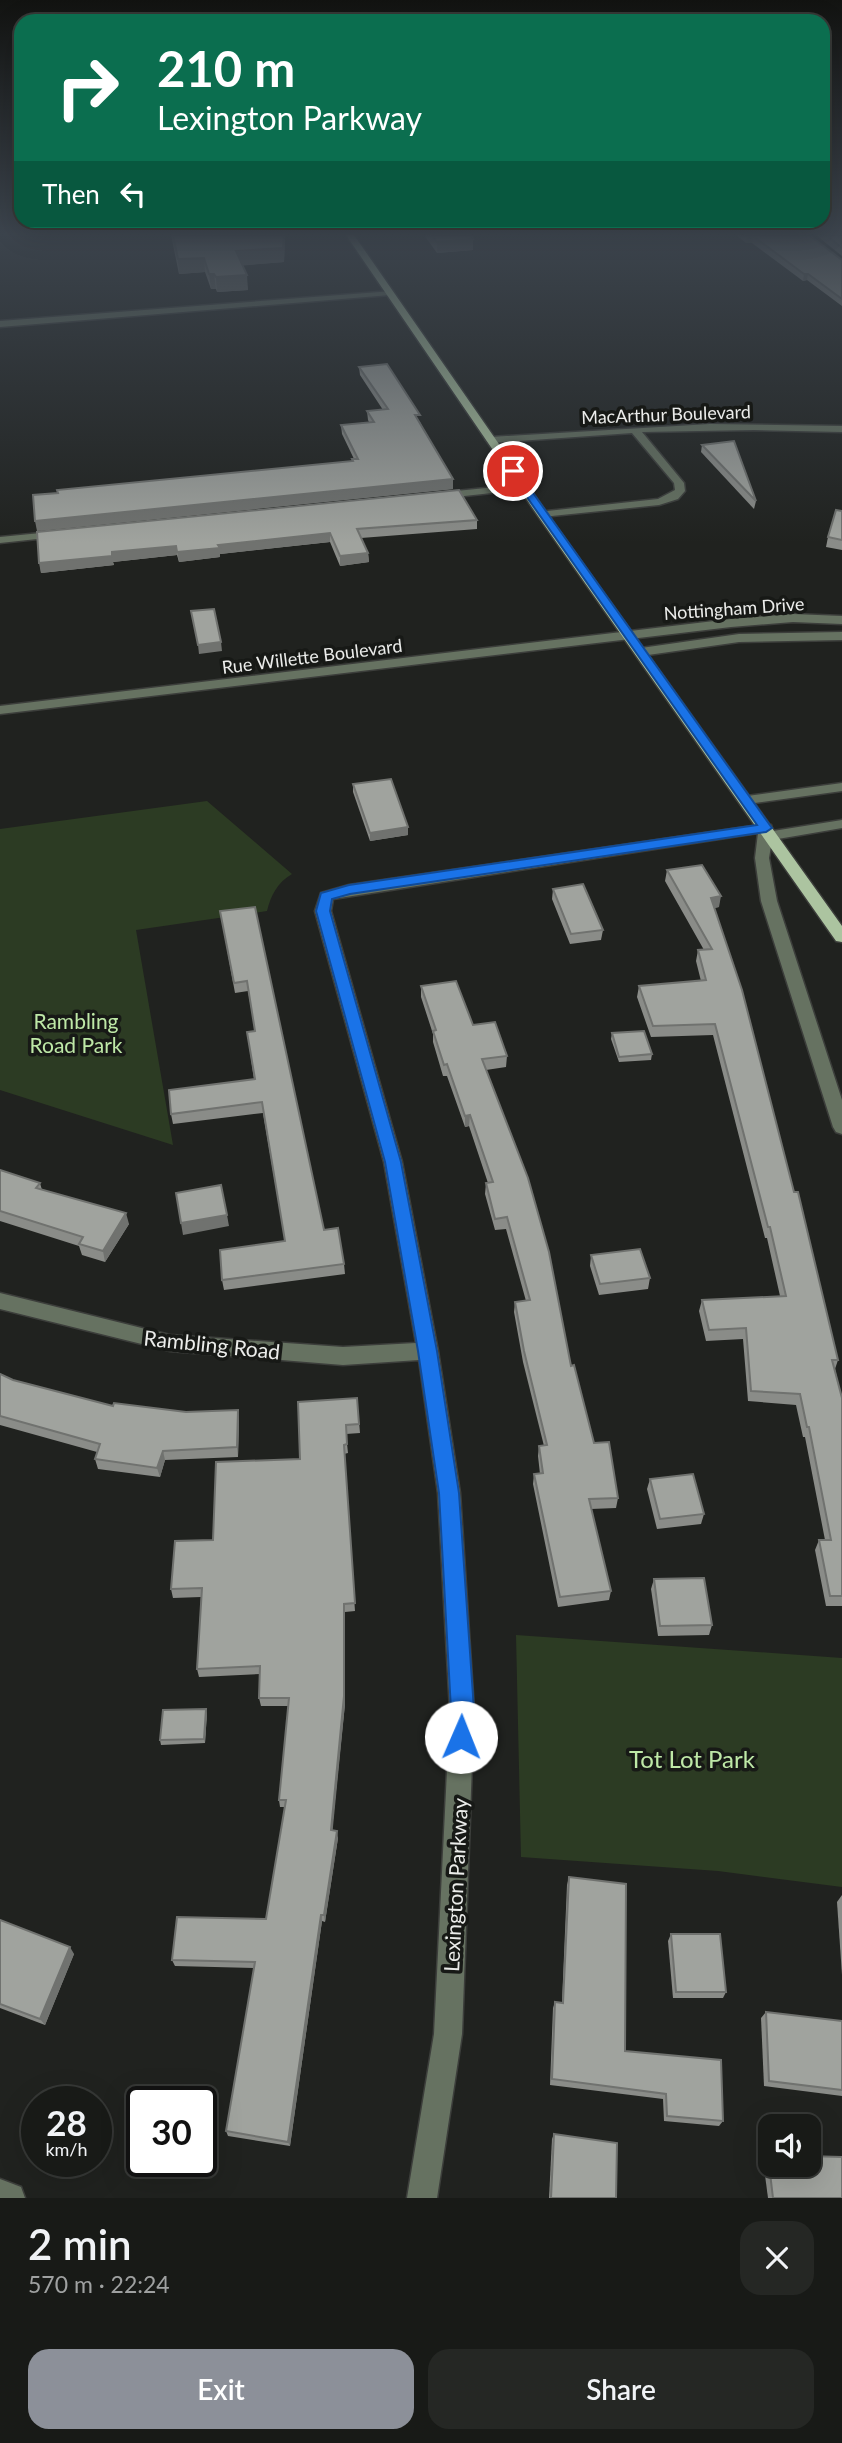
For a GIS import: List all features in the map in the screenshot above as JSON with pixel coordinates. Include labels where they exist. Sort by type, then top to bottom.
[{"type":"main road","points":[[421,338],[542,514],[842,937]]},
{"type":"street","name":"MacArthur Boulevard","points":[[491,440],[635,430],[760,426],[842,429]]},
{"type":"street","points":[[542,514],[659,502],[674,497],[680,491],[679,483],[635,430]]},
{"type":"street","points":[[425,497],[524,487]]},
{"type":"street","points":[[0,540],[69,533]]},
{"type":"street","name":"Nottingham Drive","points":[[629,635],[793,618],[842,620]]},
{"type":"street","name":"Rue Willette Boulevard","points":[[0,710],[629,635]]},
{"type":"street","name":"Nottingham Drive","points":[[641,652],[739,638],[842,636]]},
{"type":"street","points":[[747,800],[842,787]]},
{"type":"street","points":[[842,824],[769,832],[762,858],[769,901],[842,1127]]},
{"type":"street","name":"Lexington Parkway","points":[[422,2198],[448,2034],[463,1710],[449,1493],[428,1351],[393,1162],[323,911],[326,896],[363,888],[769,832]]},
{"type":"street","name":"Rambling Road","points":[[0,1301],[170,1343],[343,1356],[428,1351]]},
{"type":"street","points":[[0,2194],[10,2198]]},
{"type":"green space","name":"Rambling Road Park","points":[[207,801],[292,874],[275,890],[267,911],[136,930],[173,1145],[0,1090],[0,829]]},
{"type":"green space","name":"Tot Lot Park","points":[[516,1635],[842,1658],[842,1887],[718,1871],[521,1857]]},
{"type":"building","points":[[387,364],[420,415],[415,415],[453,479],[35,521],[33,495],[58,493],[57,490],[358,459],[341,425],[374,422],[367,411],[388,409],[359,367]]},
{"type":"building","points":[[734,441],[756,501],[702,445]]},
{"type":"building","points":[[459,490],[477,520],[357,529],[368,553],[340,556],[330,533],[218,545],[220,548],[177,552],[176,546],[39,563],[37,532]]},
{"type":"building","points":[[836,510],[842,511],[842,540],[828,537]]},
{"type":"building","points":[[214,609],[221,642],[198,645],[191,611]]},
{"type":"building","points":[[391,779],[408,827],[370,833],[353,784]]},
{"type":"building","points":[[702,865],[721,896],[711,898],[742,990],[794,1192],[798,1192],[838,1360],[832,1360],[842,1398],[842,1596],[830,1596],[819,1540],[831,1540],[800,1394],[751,1391],[746,1328],[709,1330],[702,1300],[786,1296],[715,1024],[653,1026],[639,986],[706,980],[698,950],[712,949],[667,870]]},
{"type":"building","points":[[583,884],[603,930],[571,934],[553,889]]},
{"type":"building","points":[[255,907],[324,1230],[338,1228],[344,1264],[222,1280],[220,1250],[285,1241],[262,1102],[171,1114],[169,1090],[255,1079],[247,1032],[255,1031],[247,981],[234,983],[220,911]]},
{"type":"building","points":[[456,981],[473,1025],[495,1022],[507,1056],[482,1059],[528,1178],[549,1252],[571,1366],[574,1365],[594,1443],[609,1442],[618,1498],[589,1499],[611,1591],[560,1597],[534,1474],[543,1473],[539,1446],[547,1445],[515,1302],[530,1300],[507,1217],[495,1219],[486,1183],[493,1182],[470,1115],[465,1116],[447,1064],[444,1065],[433,1031],[436,1030],[421,986]]},
{"type":"building","points":[[644,1031],[652,1054],[619,1057],[612,1033]]},
{"type":"building","points":[[0,1170],[40,1183],[36,1188],[126,1213],[103,1251],[79,1244],[83,1237],[0,1211]]},
{"type":"building","points":[[221,1185],[227,1215],[181,1223],[176,1193]]},
{"type":"building","points":[[640,1249],[650,1278],[600,1284],[591,1255]]},
{"type":"building","points":[[0,1374],[13,1380],[113,1406],[114,1403],[186,1412],[238,1410],[237,1447],[163,1451],[157,1468],[95,1459],[100,1444],[0,1416]]},
{"type":"building","points":[[357,1398],[359,1424],[346,1425],[347,1444],[344,1445],[355,1603],[344,1604],[344,1696],[331,1830],[337,1831],[324,1915],[321,1915],[288,2142],[226,2131],[255,1962],[172,1960],[177,1917],[266,1919],[286,1800],[279,1800],[289,1698],[259,1698],[260,1666],[197,1669],[202,1588],[171,1589],[175,1541],[213,1540],[216,1462],[300,1459],[298,1402]]},
{"type":"building","points":[[693,1474],[704,1514],[660,1519],[650,1479]]},
{"type":"building","points":[[704,1578],[712,1625],[660,1626],[654,1579]]},
{"type":"building","points":[[206,1709],[204,1739],[160,1740],[163,1710]]},
{"type":"building","points":[[569,1877],[626,1884],[625,2051],[721,2060],[723,2121],[667,2116],[666,2094],[552,2079],[555,2002],[563,2003]]},
{"type":"building","points":[[0,1920],[70,1947],[40,2019],[0,2004]]},
{"type":"building","points":[[671,1934],[720,1934],[726,1992],[676,1992]]},
{"type":"building","points":[[766,2012],[842,2021],[842,2090],[769,2081]]},
{"type":"building","points":[[554,2134],[617,2143],[616,2198],[551,2198]]},
{"type":"building","points":[[821,2156],[842,2157],[842,2198],[773,2198],[770,2177],[821,2177]]},
{"type":"route","points":[[461,1737],[463,1710],[449,1493],[428,1351],[414,1288],[393,1162],[323,911],[326,896],[349,890],[766,828],[513,471]]}]
